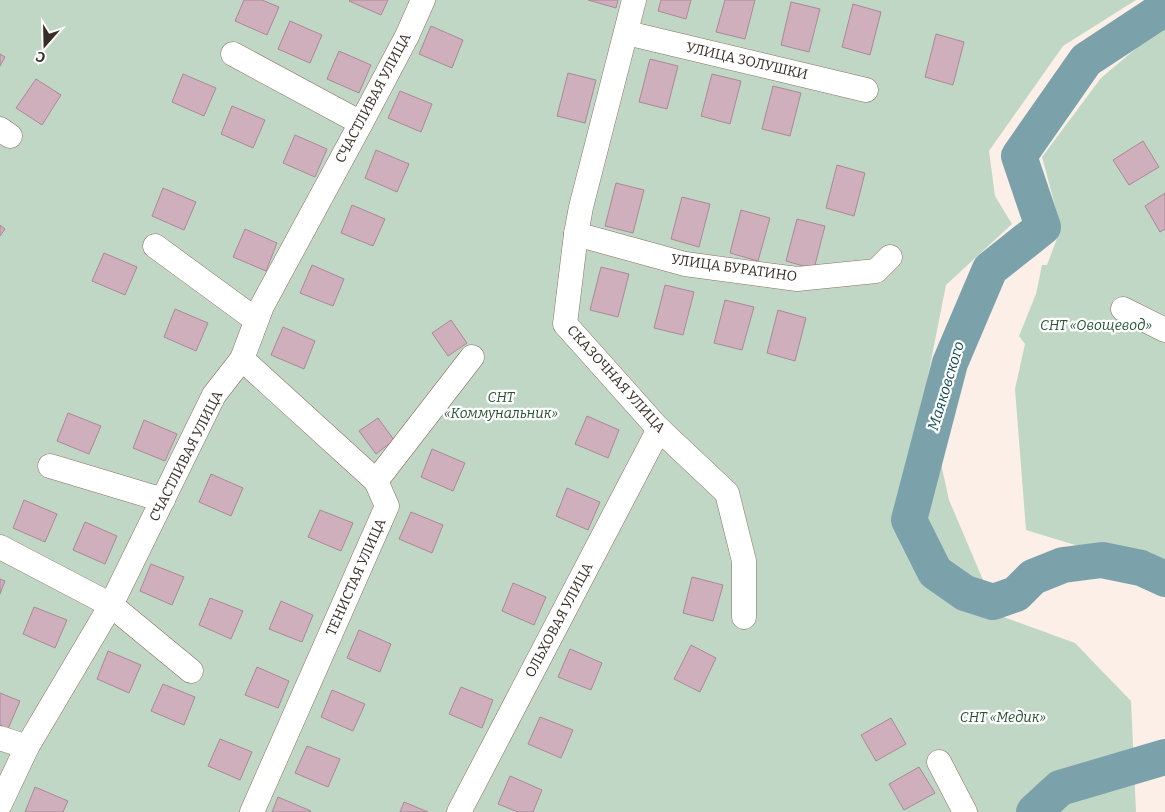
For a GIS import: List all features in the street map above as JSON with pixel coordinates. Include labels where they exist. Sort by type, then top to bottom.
[{"type":"street","name":"СЧАСТЛИВАЯ УЛИЦА","points":[[0,804],[27,747],[112,605],[214,395],[242,359],[262,306],[407,36],[423,0]]},
{"type":"street","name":"СКАЗОЧНАЯ УЛИЦА","points":[[634,0],[581,207],[565,324],[659,429],[727,493],[744,561],[744,617]]},
{"type":"street","name":"УЛИЦА ЗОЛУШКИ","points":[[627,33],[866,90]]},
{"type":"street","points":[[233,54],[361,123]]},
{"type":"street","name":"УЛИЦА БУРАТИНО","points":[[576,234],[685,264],[797,279],[876,272],[890,257]]},
{"type":"street","points":[[155,246],[256,320]]},
{"type":"street","points":[[1123,309],[1165,330]]},
{"type":"street","points":[[376,481],[472,357]]},
{"type":"street","name":"ТЕНИСТАЯ УЛИЦА","points":[[242,359],[376,481],[387,506],[252,812]]},
{"type":"street","name":"ОЛЬХОВАЯ УЛИЦА","points":[[459,812],[659,429]]},
{"type":"street","points":[[50,466],[163,500]]},
{"type":"street","points":[[0,547],[112,605],[191,671]]},
{"type":"street","points":[[0,738],[27,747]]},
{"type":"street","points":[[939,762],[965,812]]},
{"type":"green space","name":"СНТ «Коммунальник»","points":[[0,0],[1136,0],[1063,46],[989,151],[995,196],[1012,224],[946,285],[925,391],[949,500],[998,615],[1075,643],[1131,701],[1136,812],[0,812]]},
{"type":"green space","name":"СНТ «Овощевод»","points":[[1165,24],[1165,567],[1085,548],[1026,530],[1015,389],[1025,344],[1019,336],[1036,294],[1042,265],[1047,265],[1061,228],[1042,157],[1101,78]]},
{"type":"building","points":[[244,0],[262,0],[279,7],[267,35],[235,21]]},
{"type":"building","points":[[350,0],[388,0],[381,15]]},
{"type":"building","points":[[588,0],[618,0],[616,8]]},
{"type":"building","points":[[661,0],[691,0],[686,19],[658,11]]},
{"type":"building","points":[[725,0],[755,0],[745,39],[716,32]]},
{"type":"building","points":[[791,2],[820,9],[809,52],[781,45]]},
{"type":"building","points":[[853,4],[881,12],[870,55],[842,47]]},
{"type":"building","points":[[290,21],[322,35],[310,63],[278,49]]},
{"type":"building","points":[[431,26],[463,40],[452,68],[419,54]]},
{"type":"building","points":[[936,34],[964,42],[953,85],[925,77]]},
{"type":"building","points":[[339,51],[371,65],[359,93],[327,79]]},
{"type":"building","points":[[0,54],[5,57],[0,66]]},
{"type":"building","points":[[650,59],[678,66],[667,109],[639,102]]},
{"type":"building","points":[[568,73],[596,80],[585,123],[557,116]]},
{"type":"building","points":[[183,74],[216,88],[204,116],[172,102]]},
{"type":"building","points":[[712,74],[741,81],[730,124],[701,116]]},
{"type":"building","points":[[36,79],[61,95],[42,125],[16,108]]},
{"type":"building","points":[[773,86],[801,93],[790,136],[762,129]]},
{"type":"building","points":[[400,91],[432,104],[421,132],[388,118]]},
{"type":"building","points":[[232,106],[265,120],[253,148],[221,134]]},
{"type":"building","points":[[295,135],[327,149],[315,177],[283,163]]},
{"type":"building","points":[[1143,141],[1159,167],[1129,185],[1113,160]]},
{"type":"building","points":[[376,150],[409,164],[397,192],[365,178]]},
{"type":"building","points":[[837,165],[865,173],[854,216],[826,208]]},
{"type":"building","points":[[616,183],[644,190],[633,233],[605,226]]},
{"type":"building","points":[[163,188],[196,202],[184,230],[152,216]]},
{"type":"building","points":[[1165,193],[1165,229],[1160,232],[1145,206]]},
{"type":"building","points":[[682,197],[710,204],[699,247],[671,239]]},
{"type":"building","points":[[352,205],[385,219],[373,246],[341,233]]},
{"type":"building","points":[[741,210],[770,218],[758,261],[730,253]]},
{"type":"building","points":[[797,219],[825,226],[814,269],[786,261]]},
{"type":"building","points":[[0,225],[5,229],[0,236]]},
{"type":"building","points":[[245,229],[277,243],[266,271],[233,257]]},
{"type":"building","points":[[104,253],[137,267],[125,295],[92,281]]},
{"type":"building","points":[[312,265],[344,279],[333,306],[300,293]]},
{"type":"building","points":[[601,267],[629,274],[618,317],[590,310]]},
{"type":"building","points":[[665,285],[694,292],[683,335],[654,328]]},
{"type":"building","points":[[725,300],[754,307],[742,350],[714,343]]},
{"type":"building","points":[[175,309],[208,323],[196,351],[164,337]]},
{"type":"building","points":[[778,310],[806,318],[795,361],[767,353]]},
{"type":"building","points":[[451,320],[467,343],[448,356],[432,333]]},
{"type":"building","points":[[283,327],[315,341],[304,369],[271,355]]},
{"type":"building","points":[[68,413],[101,426],[89,454],[57,441]]},
{"type":"building","points":[[587,416],[619,430],[608,458],[575,444]]},
{"type":"building","points":[[378,418],[394,440],[376,454],[359,431]]},
{"type":"building","points":[[144,420],[177,434],[165,461],[133,448]]},
{"type":"building","points":[[432,449],[465,463],[453,491],[421,477]]},
{"type":"building","points":[[211,474],[243,488],[231,516],[199,502]]},
{"type":"building","points":[[567,488],[600,502],[588,530],[556,516]]},
{"type":"building","points":[[24,500],[57,514],[45,542],[13,528]]},
{"type":"building","points":[[320,510],[353,523],[341,551],[308,537]]},
{"type":"building","points":[[411,512],[443,525],[432,553],[399,539]]},
{"type":"building","points":[[85,522],[117,536],[105,564],[73,550]]},
{"type":"building","points":[[151,564],[184,577],[172,605],[140,591]]},
{"type":"building","points":[[692,577],[723,585],[713,621],[683,613]]},
{"type":"building","points":[[0,579],[5,581],[0,594]]},
{"type":"building","points":[[513,583],[546,597],[534,625],[502,611]]},
{"type":"building","points":[[210,598],[243,611],[231,639],[199,625]]},
{"type":"building","points":[[281,601],[313,615],[302,642],[269,629]]},
{"type":"building","points":[[34,607],[67,620],[55,648],[23,634]]},
{"type":"building","points":[[359,630],[391,644],[380,672],[347,658]]},
{"type":"building","points":[[691,645],[716,658],[700,692],[674,679]]},
{"type":"building","points":[[570,649],[602,663],[591,690],[558,677]]},
{"type":"building","points":[[108,651],[141,665],[129,693],[97,679]]},
{"type":"building","points":[[257,667],[289,681],[278,708],[245,695]]},
{"type":"building","points":[[163,684],[195,697],[184,725],[151,711]]},
{"type":"building","points":[[461,687],[493,700],[482,728],[449,714]]},
{"type":"building","points":[[332,690],[365,704],[353,731],[321,717]]},
{"type":"building","points":[[0,693],[20,701],[8,729],[0,725]]},
{"type":"building","points":[[540,717],[573,730],[561,758],[528,744]]},
{"type":"building","points":[[891,718],[906,744],[876,761],[861,735]]},
{"type":"building","points":[[220,739],[252,752],[240,780],[208,766]]},
{"type":"building","points":[[307,746],[340,759],[328,787],[295,773]]},
{"type":"building","points":[[919,767],[935,793],[904,810],[889,784]]},
{"type":"building","points":[[510,776],[542,790],[533,812],[518,812],[498,804]]},
{"type":"building","points":[[35,787],[68,801],[63,812],[25,812]]},
{"type":"building","points":[[278,797],[311,811],[272,812]]},
{"type":"building","points":[[404,802],[428,812],[400,812]]},
{"type":"waterway","name":"Маяковского","points":[[1165,8],[1086,60],[1019,156],[1043,227],[990,269],[950,363],[909,520],[935,572],[965,593],[993,602],[1016,594],[1033,577],[1063,565],[1102,560],[1141,568],[1165,579]]},
{"type":"waterway","name":"Маяковского","points":[[1034,812],[1060,788],[1165,757]]},
{"type":"park label","name":"СНТ «Медик»","points":[[1003,717]]}]
